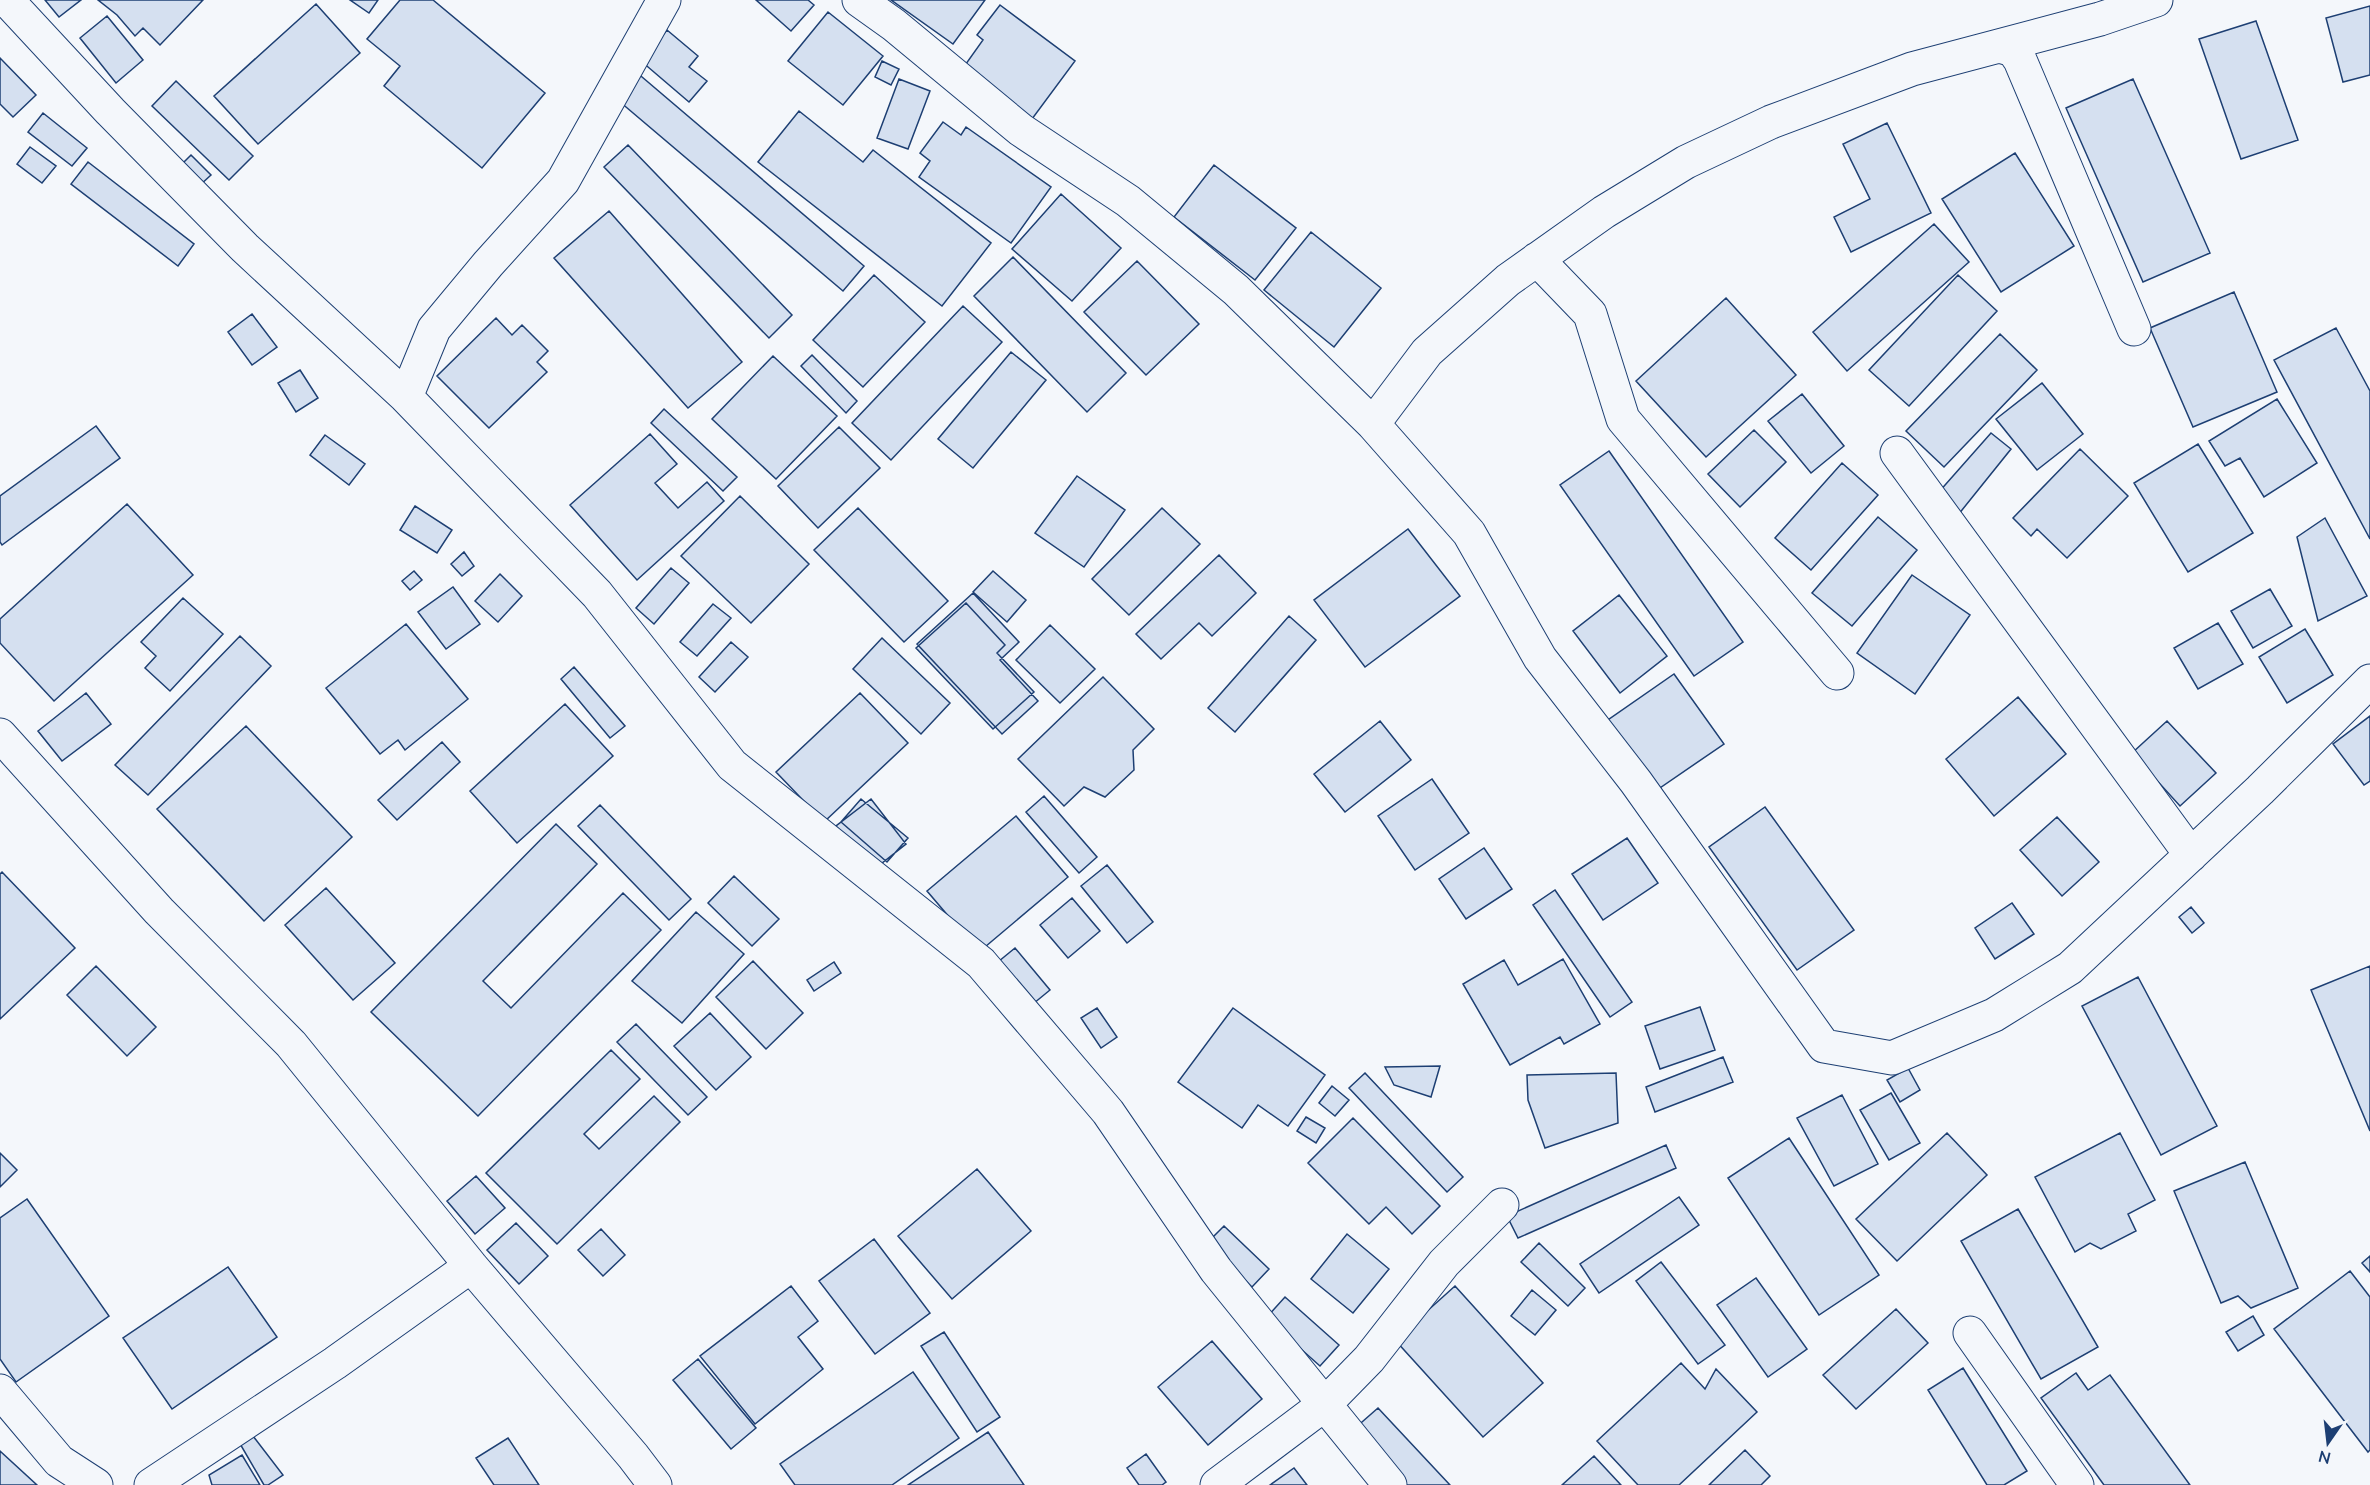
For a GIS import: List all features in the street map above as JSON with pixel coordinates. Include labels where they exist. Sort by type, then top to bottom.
[{"type":"street","points":[[7,0],[110,111],[245,248],[406,397],[597,594],[732,765],[981,963],[1108,1112],[1216,1270],[1390,1485]]},
{"type":"street","points":[[406,397],[434,329],[488,264],[563,181],[664,0]]},
{"type":"street","points":[[859,0],[894,25],[1021,130],[1128,201],[1227,283],[1373,424],[1469,533],[1540,658],[1636,782],[1824,1046],[1892,1058],[1994,1015],[2070,968],[2191,855],[2370,681]]},
{"type":"street","points":[[1373,424],[1427,352],[1508,280],[1604,212],[1686,162],[1771,122],[1912,69],[2100,19],[2156,0]]},
{"type":"street","points":[[1999,46],[2013,50],[2020,60],[2134,328]]},
{"type":"street","points":[[1537,259],[1590,314],[1623,419],[1837,673]]},
{"type":"street","points":[[1897,453],[2191,855]]},
{"type":"street","points":[[0,735],[159,912],[291,1044],[471,1266],[656,1485]]},
{"type":"street","points":[[1217,1485],[1325,1404],[1369,1359],[1444,1263],[1502,1205]]},
{"type":"street","points":[[151,1485],[335,1363],[471,1266]]},
{"type":"street","points":[[1970,1333],[2077,1485]]},
{"type":"street","points":[[0,1391],[59,1461],[96,1485]]},
{"type":"building","points":[[45,0],[81,0],[59,17]]},
{"type":"building","points":[[98,0],[203,0],[160,45],[143,28],[135,36],[117,15]]},
{"type":"building","points":[[350,0],[378,0],[369,13]]},
{"type":"building","points":[[400,0],[433,0],[545,93],[482,168],[384,86],[400,66],[367,39]]},
{"type":"building","points":[[756,0],[808,0],[814,5],[791,31]]},
{"type":"building","points":[[891,0],[985,0],[953,44]]},
{"type":"building","points":[[316,4],[360,53],[258,144],[214,96]]},
{"type":"building","points":[[1000,5],[1075,61],[1032,119],[963,68],[983,40],[977,35]]},
{"type":"building","points":[[2370,6],[2370,75],[2343,82],[2326,18]]},
{"type":"building","points":[[828,12],[883,56],[843,105],[788,61]]},
{"type":"building","points":[[107,16],[143,60],[116,83],[80,38]]},
{"type":"building","points":[[2256,21],[2298,140],[2241,159],[2199,39]]},
{"type":"building","points":[[667,30],[698,56],[689,67],[707,81],[689,102],[641,61]]},
{"type":"building","points":[[0,58],[36,95],[13,117],[0,104]]},
{"type":"building","points":[[882,61],[899,69],[891,85],[875,77]]},
{"type":"building","points":[[635,71],[864,266],[843,291],[613,96]]},
{"type":"building","points":[[899,79],[930,91],[908,149],[877,138]]},
{"type":"building","points":[[2133,79],[2210,253],[2143,282],[2066,108]]},
{"type":"building","points":[[176,81],[253,156],[229,180],[152,106]]},
{"type":"building","points":[[799,111],[863,162],[873,150],[991,243],[942,306],[758,162]]},
{"type":"building","points":[[43,113],[87,148],[72,166],[28,132]]},
{"type":"building","points":[[943,122],[961,135],[966,127],[1051,187],[1011,243],[919,177],[930,161],[920,153]]},
{"type":"building","points":[[1887,123],[1931,213],[1851,252],[1834,217],[1870,199],[1843,144]]},
{"type":"building","points":[[628,145],[792,315],[769,338],[604,167]]},
{"type":"building","points":[[30,147],[56,166],[42,183],[17,164]]},
{"type":"building","points":[[2015,153],[2074,246],[2001,292],[1942,199]]},
{"type":"building","points":[[191,155],[211,175],[199,186],[179,167]]},
{"type":"building","points":[[88,162],[194,244],[178,266],[71,184]]},
{"type":"building","points":[[1214,165],[1296,228],[1255,280],[1174,217]]},
{"type":"building","points":[[1061,194],[1121,248],[1072,301],[1012,249]]},
{"type":"building","points":[[609,211],[742,362],[688,408],[554,258]]},
{"type":"building","points":[[1934,224],[1969,262],[1847,371],[1813,332]]},
{"type":"building","points":[[1311,232],[1381,288],[1334,347],[1264,290]]},
{"type":"building","points":[[1013,257],[1126,373],[1087,412],[974,296]]},
{"type":"building","points":[[1137,261],[1199,324],[1146,375],[1084,312]]},
{"type":"building","points":[[874,275],[925,322],[863,387],[813,340]]},
{"type":"building","points":[[1958,275],[1997,311],[1909,406],[1869,370]]},
{"type":"building","points":[[2234,292],[2277,392],[2193,427],[2150,328]]},
{"type":"building","points":[[1726,298],[1796,375],[1706,457],[1636,381]]},
{"type":"building","points":[[963,306],[1002,342],[891,460],[852,423]]},
{"type":"building","points":[[252,314],[277,347],[252,365],[228,332]]},
{"type":"building","points":[[496,318],[512,335],[522,325],[548,351],[537,362],[547,372],[489,428],[437,376]]},
{"type":"building","points":[[2336,328],[2370,391],[2370,539],[2274,360]]},
{"type":"building","points":[[2000,334],[2037,370],[1944,467],[1906,431]]},
{"type":"building","points":[[1011,352],[1046,380],[973,468],[938,439]]},
{"type":"building","points":[[812,355],[857,401],[846,413],[801,366]]},
{"type":"building","points":[[773,356],[837,416],[776,479],[712,419]]},
{"type":"building","points":[[300,370],[318,398],[296,412],[278,383]]},
{"type":"building","points":[[2042,383],[2083,434],[2037,470],[1996,419]]},
{"type":"building","points":[[1802,394],[1844,446],[1811,473],[1768,421]]},
{"type":"building","points":[[2277,399],[2317,463],[2264,497],[2240,458],[2225,466],[2209,441]]},
{"type":"building","points":[[664,409],[737,477],[723,491],[651,423]]},
{"type":"building","points":[[96,426],[120,458],[2,545],[0,542],[0,496]]},
{"type":"building","points":[[839,427],[880,468],[818,528],[778,486]]},
{"type":"building","points":[[1754,430],[1786,462],[1740,507],[1708,474]]},
{"type":"building","points":[[1991,433],[2011,449],[1958,515],[1938,493]]},
{"type":"building","points":[[650,434],[677,464],[655,483],[678,508],[707,482],[724,501],[637,580],[570,505]]},
{"type":"building","points":[[325,435],[365,464],[349,485],[310,455]]},
{"type":"building","points":[[2198,444],[2253,533],[2188,572],[2134,483]]},
{"type":"building","points":[[2080,449],[2128,496],[2067,558],[2037,529],[2031,536],[2013,518]]},
{"type":"building","points":[[1609,451],[1743,642],[1694,676],[1560,485]]},
{"type":"building","points":[[1842,463],[1878,495],[1811,570],[1775,538]]},
{"type":"building","points":[[1077,476],[1125,510],[1084,567],[1035,533]]},
{"type":"building","points":[[740,496],[809,564],[751,623],[681,556]]},
{"type":"building","points":[[127,504],[193,575],[54,701],[0,643],[0,619]]},
{"type":"building","points":[[415,506],[452,530],[437,553],[400,530]]},
{"type":"building","points":[[858,508],[948,601],[904,642],[814,550]]},
{"type":"building","points":[[1162,508],[1200,544],[1129,615],[1092,579]]},
{"type":"building","points":[[1878,517],[1917,550],[1852,626],[1812,593]]},
{"type":"building","points":[[2325,518],[2367,596],[2318,621],[2297,537]]},
{"type":"building","points":[[1408,529],[1460,596],[1365,667],[1314,600]]},
{"type":"building","points":[[464,552],[474,566],[462,576],[451,564]]},
{"type":"building","points":[[1219,555],[1256,593],[1212,636],[1199,623],[1161,659],[1136,634]]},
{"type":"building","points":[[671,568],[689,583],[654,624],[636,608]]},
{"type":"building","points":[[414,571],[422,580],[410,590],[402,581]]},
{"type":"building","points":[[993,571],[1026,600],[1007,622],[973,592]]},
{"type":"building","points":[[500,574],[522,596],[498,622],[475,601]]},
{"type":"building","points":[[1912,575],[1970,615],[1915,694],[1857,653]]},
{"type":"building","points":[[453,587],[480,624],[446,649],[418,612]]},
{"type":"building","points":[[2270,589],[2292,626],[2253,648],[2231,611]]},
{"type":"building","points":[[973,593],[1019,642],[1000,660],[1038,701],[1002,734],[917,644]]},
{"type":"building","points":[[1619,595],[1667,656],[1620,693],[1573,631]]},
{"type":"building","points":[[183,598],[223,634],[170,691],[145,668],[156,656],[141,642]]},
{"type":"building","points":[[966,603],[1005,645],[997,653],[1034,692],[993,729],[916,648]]},
{"type":"building","points":[[713,604],[731,618],[697,656],[680,642]]},
{"type":"building","points":[[1289,616],[1316,640],[1235,732],[1208,708]]},
{"type":"building","points":[[2218,623],[2243,664],[2198,689],[2174,648]]},
{"type":"building","points":[[406,624],[468,699],[405,750],[398,740],[380,754],[326,688]]},
{"type":"building","points":[[1050,625],[1095,669],[1060,703],[1016,660]]},
{"type":"building","points":[[2305,629],[2333,675],[2287,703],[2259,657]]},
{"type":"building","points":[[240,636],[271,666],[148,795],[115,765]]},
{"type":"building","points":[[882,638],[950,703],[921,734],[853,669]]},
{"type":"building","points":[[731,642],[748,657],[715,692],[699,677]]},
{"type":"building","points":[[574,667],[625,726],[610,738],[561,679]]},
{"type":"building","points":[[1674,674],[1724,744],[1654,792],[1605,722]]},
{"type":"building","points":[[1103,677],[1154,729],[1133,750],[1134,770],[1105,797],[1084,787],[1064,806],[1018,759]]},
{"type":"building","points":[[86,693],[111,724],[62,761],[38,731]]},
{"type":"building","points":[[860,693],[908,743],[824,822],[776,772]]},
{"type":"building","points":[[2018,697],[2066,754],[1994,816],[1946,759]]},
{"type":"building","points":[[565,704],[613,756],[517,843],[470,791]]},
{"type":"building","points":[[2370,716],[2370,781],[2364,785],[2333,744]]},
{"type":"building","points":[[1380,721],[1411,760],[1345,812],[1314,774]]},
{"type":"building","points":[[2167,721],[2216,773],[2180,806],[2132,753]]},
{"type":"building","points":[[246,726],[352,837],[264,921],[157,809]]},
{"type":"building","points":[[442,742],[460,762],[397,820],[378,800]]},
{"type":"building","points":[[1432,779],[1469,833],[1415,870],[1378,816]]},
{"type":"building","points":[[1044,796],[1097,857],[1079,873],[1026,812]]},
{"type":"building","points":[[861,799],[908,838],[887,862],[841,822]]},
{"type":"building","points":[[871,799],[906,844],[872,871],[836,826]]},
{"type":"building","points":[[600,805],[691,899],[669,920],[578,826]]},
{"type":"building","points":[[1765,807],[1854,930],[1797,970],[1709,847]]},
{"type":"building","points":[[1016,816],[1068,877],[979,952],[927,891]]},
{"type":"building","points":[[2057,817],[2099,862],[2062,896],[2020,850]]},
{"type":"building","points":[[556,824],[597,864],[483,981],[511,1008],[623,893],[661,930],[478,1116],[371,1012]]},
{"type":"building","points":[[1627,838],[1658,883],[1603,920],[1572,874]]},
{"type":"building","points":[[1484,848],[1512,889],[1466,919],[1439,879]]},
{"type":"building","points":[[1107,865],[1153,922],[1127,943],[1081,886]]},
{"type":"building","points":[[2,872],[75,948],[0,1019],[0,874]]},
{"type":"building","points":[[734,876],[779,919],[752,946],[708,903]]},
{"type":"building","points":[[326,888],[395,963],[353,1000],[285,925]]},
{"type":"building","points":[[1555,890],[1632,1002],[1610,1017],[1533,905]]},
{"type":"building","points":[[1072,898],[1100,931],[1068,958],[1040,925]]},
{"type":"building","points":[[2012,903],[2034,934],[1995,959],[1975,928]]},
{"type":"building","points":[[2191,907],[2204,923],[2192,933],[2179,917]]},
{"type":"building","points":[[696,912],[744,954],[682,1023],[632,981]]},
{"type":"building","points":[[1015,948],[1050,990],[1028,1008],[993,966]]},
{"type":"building","points":[[1563,959],[1600,1024],[1564,1044],[1560,1037],[1510,1065],[1463,984],[1504,960],[1518,985]]},
{"type":"building","points":[[753,961],[803,1013],[766,1049],[716,997]]},
{"type":"building","points":[[834,962],[841,973],[814,991],[807,980]]},
{"type":"building","points":[[96,966],[156,1027],[127,1056],[67,995]]},
{"type":"building","points":[[2370,966],[2370,1131],[2311,990]]},
{"type":"building","points":[[2138,977],[2217,1126],[2161,1155],[2082,1006]]},
{"type":"building","points":[[1700,1007],[1715,1050],[1660,1069],[1645,1026]]},
{"type":"building","points":[[1097,1008],[1117,1037],[1101,1048],[1081,1018]]},
{"type":"building","points":[[1233,1008],[1325,1075],[1288,1126],[1258,1105],[1242,1128],[1178,1082]]},
{"type":"building","points":[[710,1013],[751,1057],[716,1090],[674,1046]]},
{"type":"building","points":[[636,1024],[707,1097],[688,1115],[617,1042]]},
{"type":"building","points":[[611,1050],[640,1079],[584,1134],[599,1149],[654,1096],[680,1122],[557,1244],[486,1173]]},
{"type":"building","points":[[1723,1057],[1733,1082],[1655,1112],[1646,1087]]},
{"type":"building","points":[[1440,1066],[1431,1097],[1394,1085],[1385,1067]]},
{"type":"building","points":[[1908,1068],[1920,1090],[1900,1102],[1887,1080]]},
{"type":"building","points":[[1365,1073],[1463,1177],[1447,1192],[1349,1088]]},
{"type":"building","points":[[1616,1073],[1618,1123],[1545,1148],[1528,1100],[1527,1075]]},
{"type":"building","points":[[1332,1086],[1349,1100],[1335,1116],[1319,1103]]},
{"type":"building","points":[[1891,1093],[1920,1143],[1889,1160],[1860,1110]]},
{"type":"building","points":[[1842,1095],[1878,1164],[1834,1186],[1797,1118]]},
{"type":"building","points":[[1306,1117],[1325,1128],[1316,1143],[1297,1131]]},
{"type":"building","points":[[1353,1118],[1440,1206],[1412,1234],[1386,1207],[1369,1224],[1308,1163]]},
{"type":"building","points":[[1947,1133],[1987,1175],[1897,1261],[1856,1219]]},
{"type":"building","points":[[2120,1133],[2155,1200],[2128,1214],[2136,1231],[2101,1249],[2090,1243],[2075,1252],[2035,1177]]},
{"type":"building","points":[[1789,1138],[1879,1275],[1819,1315],[1728,1178]]},
{"type":"building","points":[[1666,1145],[1676,1168],[1518,1238],[1507,1216]]},
{"type":"building","points":[[0,1153],[17,1170],[0,1187]]},
{"type":"building","points":[[2245,1162],[2298,1288],[2251,1308],[2238,1296],[2221,1303],[2174,1191]]},
{"type":"building","points":[[977,1169],[1031,1231],[952,1299],[898,1236]]},
{"type":"building","points":[[476,1176],[505,1208],[475,1234],[447,1201]]},
{"type":"building","points":[[1679,1197],[1699,1225],[1599,1293],[1580,1264]]},
{"type":"building","points":[[27,1199],[109,1316],[16,1382],[0,1359],[0,1218]]},
{"type":"building","points":[[2018,1209],[2098,1347],[2041,1379],[1961,1241]]},
{"type":"building","points":[[516,1223],[548,1256],[519,1284],[487,1250]]},
{"type":"building","points":[[1224,1226],[1269,1269],[1252,1287],[1207,1243]]},
{"type":"building","points":[[601,1229],[625,1255],[603,1276],[578,1250]]},
{"type":"building","points":[[1347,1234],[1389,1269],[1353,1313],[1311,1279]]},
{"type":"building","points":[[874,1239],[930,1313],[875,1354],[819,1281]]},
{"type":"building","points":[[1539,1243],[1585,1288],[1568,1306],[1521,1262]]},
{"type":"building","points":[[2370,1256],[2370,1272],[2362,1263]]},
{"type":"building","points":[[1661,1262],[1725,1345],[1698,1364],[1636,1281]]},
{"type":"building","points":[[228,1267],[277,1337],[172,1409],[123,1338]]},
{"type":"building","points":[[2350,1271],[2370,1297],[2370,1450],[2368,1452],[2274,1329]]},
{"type":"building","points":[[1756,1278],[1807,1349],[1768,1377],[1717,1305]]},
{"type":"building","points":[[791,1286],[818,1321],[798,1337],[823,1369],[755,1424],[700,1356]]},
{"type":"building","points":[[1455,1286],[1543,1383],[1483,1437],[1395,1340]]},
{"type":"building","points":[[1532,1290],[1556,1310],[1535,1335],[1511,1316]]},
{"type":"building","points":[[1285,1297],[1339,1345],[1320,1366],[1266,1318]]},
{"type":"building","points":[[1896,1309],[1928,1343],[1856,1409],[1823,1375]]},
{"type":"building","points":[[2253,1316],[2264,1335],[2238,1351],[2226,1332]]},
{"type":"building","points":[[944,1332],[1000,1417],[977,1432],[921,1346]]},
{"type":"building","points":[[1212,1341],[1262,1399],[1208,1445],[1158,1387]]},
{"type":"building","points":[[698,1359],[756,1428],[731,1449],[673,1380]]},
{"type":"building","points":[[1681,1363],[1705,1389],[1716,1369],[1757,1412],[1679,1485],[1638,1485],[1597,1441]]},
{"type":"building","points":[[1963,1368],[2027,1471],[2004,1485],[1987,1485],[1928,1390]]},
{"type":"building","points":[[913,1372],[959,1438],[892,1485],[795,1485],[780,1464]]},
{"type":"building","points":[[2076,1373],[2088,1390],[2110,1375],[2190,1485],[2104,1485],[2041,1398]]},
{"type":"building","points":[[1378,1408],[1450,1485],[1406,1485],[1354,1429]]},
{"type":"building","points":[[988,1432],[1024,1485],[908,1485]]},
{"type":"building","points":[[253,1436],[283,1475],[268,1485],[264,1485],[239,1442]]},
{"type":"building","points":[[508,1438],[539,1485],[494,1485],[476,1458]]},
{"type":"building","points":[[1745,1450],[1770,1476],[1761,1485],[1709,1485]]},
{"type":"building","points":[[0,1451],[37,1485],[0,1485]]},
{"type":"building","points":[[1146,1454],[1166,1482],[1162,1485],[1139,1485],[1127,1468]]},
{"type":"building","points":[[242,1455],[260,1485],[212,1485],[209,1475]]},
{"type":"building","points":[[1594,1456],[1621,1485],[1562,1485]]},
{"type":"building","points":[[1294,1468],[1307,1485],[1270,1485]]}]
